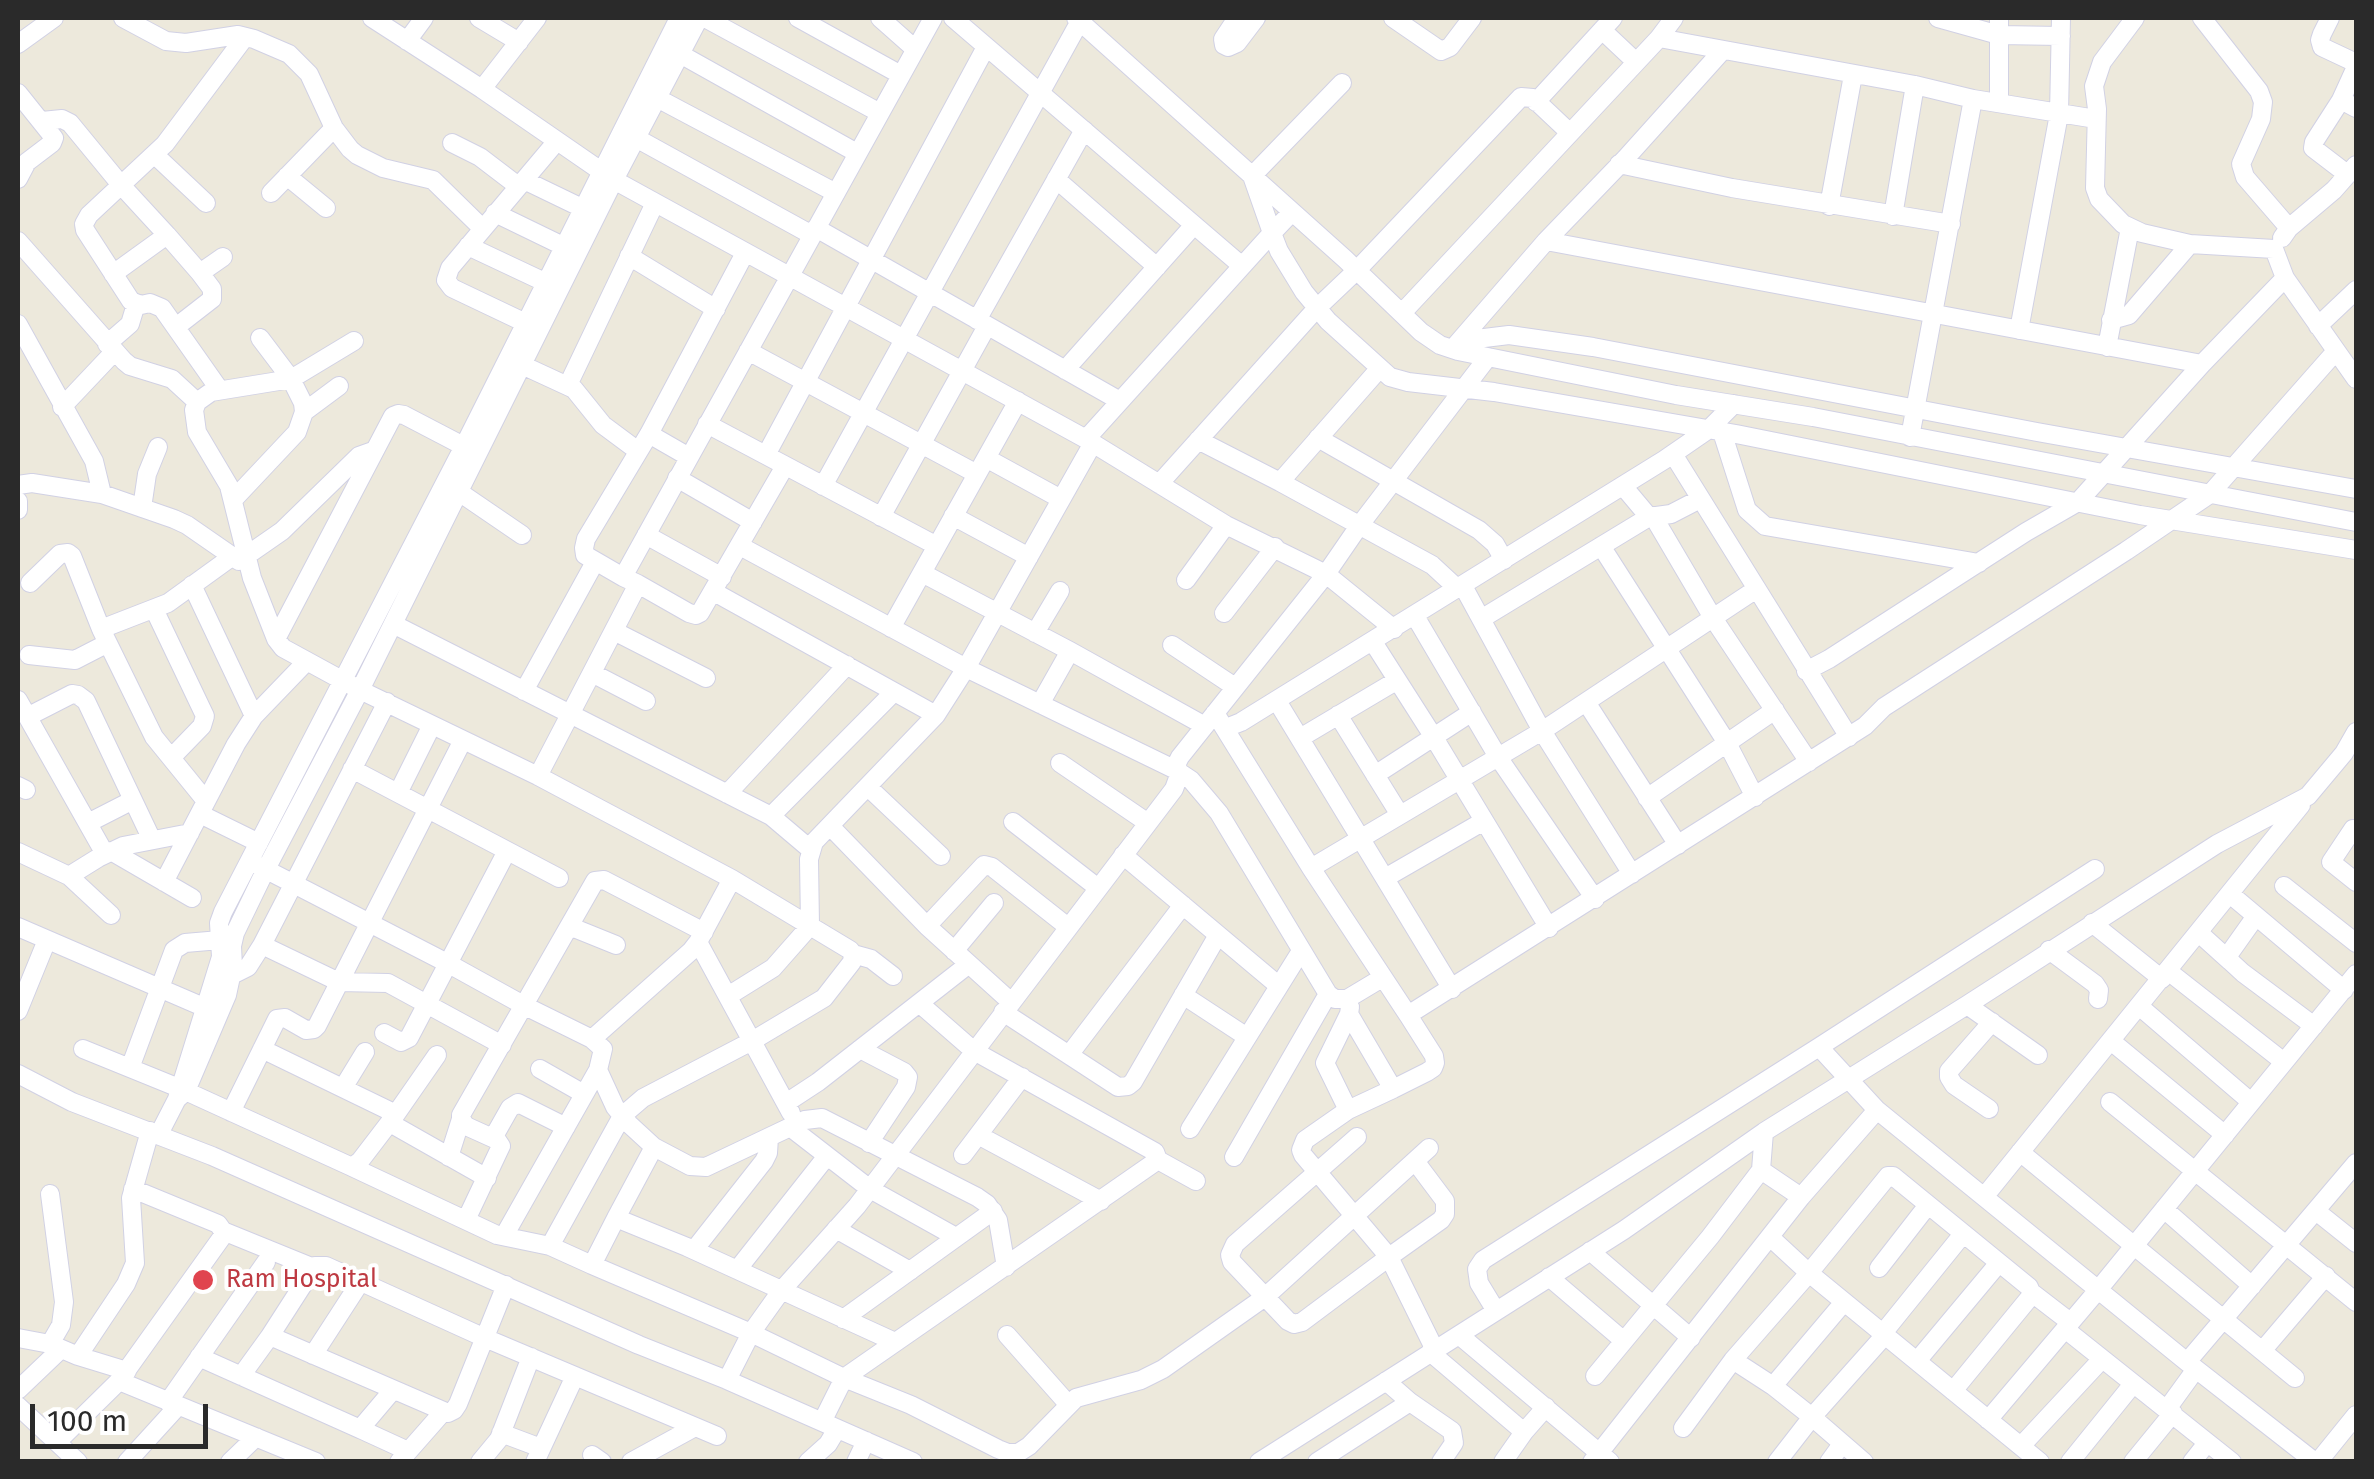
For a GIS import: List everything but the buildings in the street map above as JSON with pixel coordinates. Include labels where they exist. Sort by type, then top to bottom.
[{"type":"street","points":[[18,44],[54,18]]},
{"type":"street","points":[[124,18],[166,41],[177,43],[241,30],[278,48],[301,63],[317,87],[334,128],[358,156],[394,171],[433,180],[489,221],[564,246]]},
{"type":"street","points":[[372,18],[607,176],[1090,441],[1226,525],[1326,574],[1394,629]]},
{"type":"street","points":[[407,40],[424,18]]},
{"type":"street","points":[[479,18],[518,42]]},
{"type":"street","points":[[482,89],[537,18]]},
{"type":"street","points":[[232,975],[219,923],[223,912],[258,865],[360,690],[422,546],[450,497],[607,176],[679,18]]},
{"type":"street","points":[[552,286],[564,246],[582,208],[636,138],[702,18],[880,113]]},
{"type":"street","points":[[798,18],[901,75]]},
{"type":"street","points":[[880,18],[915,49]]},
{"type":"street","points":[[538,776],[614,631],[646,535],[933,18]]},
{"type":"street","points":[[953,18],[1242,266]]},
{"type":"street","points":[[1237,18],[1223,39],[1228,46],[1237,44],[1256,18]]},
{"type":"street","points":[[1393,18],[1441,51],[1450,47],[1472,18]]},
{"type":"street","points":[[1402,313],[1674,18]]},
{"type":"street","points":[[1938,18],[1999,26],[2061,27],[2059,114],[2020,330]]},
{"type":"street","points":[[2134,18],[2102,62],[2094,86],[2095,188],[2099,199],[2108,211],[2142,233],[2190,244],[2274,249]]},
{"type":"street","points":[[2274,249],[2289,228],[2352,170],[2313,148],[2314,142],[2349,104],[2356,65],[2322,47],[2320,40],[2330,18]]},
{"type":"street","points":[[822,486],[1078,19],[1421,332],[1440,345],[1555,371],[2356,522]]},
{"type":"street","points":[[2207,20],[2259,91],[2261,119],[2241,164],[2245,177],[2289,228]]},
{"type":"street","points":[[1536,102],[1608,24],[1636,62]]},
{"type":"street","points":[[1999,26],[1999,104]]},
{"type":"street","points":[[219,389],[162,308],[131,301],[84,224],[172,136],[241,30]]},
{"type":"street","points":[[1659,38],[2096,119]]},
{"type":"street","points":[[766,456],[986,46]]},
{"type":"street","points":[[1452,349],[1722,50]]},
{"type":"street","points":[[680,54],[858,153]]},
{"type":"street","points":[[1829,206],[1854,75]]},
{"type":"street","points":[[1252,176],[1342,84]]},
{"type":"street","points":[[1894,216],[1915,85]]},
{"type":"street","points":[[18,93],[53,134],[52,143],[28,162],[18,179]]},
{"type":"street","points":[[1158,484],[1317,308],[1521,97],[1533,98],[1569,132]]},
{"type":"street","points":[[657,98],[836,193]]},
{"type":"street","points":[[1910,437],[1974,99]]},
{"type":"street","points":[[42,122],[66,120],[212,289],[212,299],[176,326]]},
{"type":"street","points":[[271,194],[334,128]]},
{"type":"street","points":[[882,517],[1084,130]]},
{"type":"street","points":[[636,138],[871,260],[1120,401]]},
{"type":"street","points":[[532,327],[448,285],[446,280],[450,268],[557,141]]},
{"type":"street","points":[[452,143],[521,183],[582,208]]},
{"type":"street","points":[[155,155],[206,203]]},
{"type":"street","points":[[1619,164],[1829,206],[1952,224]]},
{"type":"street","points":[[288,176],[326,208]]},
{"type":"street","points":[[1252,176],[1279,250],[1304,292],[1328,321],[1390,377],[1716,431],[2172,520],[2356,550]]},
{"type":"street","points":[[1056,179],[1156,267]]},
{"type":"street","points":[[568,385],[655,203]]},
{"type":"street","points":[[728,996],[773,968],[810,926],[810,849],[814,842],[936,714],[1061,500],[1090,441],[1120,401],[1292,212]]},
{"type":"street","points":[[1066,370],[1194,225]]},
{"type":"street","points":[[2107,347],[2130,228]]},
{"type":"street","points":[[113,274],[168,235]]},
{"type":"street","points":[[18,241],[130,366],[172,379],[197,402]]},
{"type":"street","points":[[1546,241],[2202,364]]},
{"type":"street","points":[[2112,320],[2129,315],[2190,244]]},
{"type":"street","points":[[468,246],[552,286]]},
{"type":"street","points":[[2274,249],[2285,278],[2336,352],[2354,371]]},
{"type":"street","points":[[745,253],[649,434],[586,540],[585,555],[696,615],[704,609],[785,466]]},
{"type":"street","points":[[630,256],[716,309]]},
{"type":"street","points":[[200,272],[222,257]]},
{"type":"street","points":[[1806,670],[2078,502],[2285,278]]},
{"type":"street","points":[[2318,326],[2356,290]]},
{"type":"street","points":[[62,406],[130,324],[136,304]]},
{"type":"street","points":[[18,324],[94,461],[102,494]]},
{"type":"street","points":[[471,450],[522,365],[532,327]]},
{"type":"street","points":[[1452,349],[1476,340],[1509,335],[1594,347],[2356,490]]},
{"type":"street","points":[[233,500],[297,432],[304,412],[292,379],[260,338]]},
{"type":"street","points":[[354,342],[292,379],[219,389],[197,402],[197,432],[226,478],[243,560],[276,639],[290,654],[538,776],[732,879],[853,954],[852,962],[824,998],[752,1041],[642,1098],[622,1116],[550,1246]]},
{"type":"street","points":[[748,350],[922,444],[1061,500]]},
{"type":"street","points":[[1408,1016],[1865,726],[1884,707],[2210,494],[2336,352]]},
{"type":"street","points":[[727,1380],[749,1337],[781,1290],[870,1189],[1123,856],[1178,783],[1180,757],[1215,723],[1235,687],[1326,574],[1358,526],[1488,357]]},
{"type":"street","points":[[522,365],[579,393],[602,425],[638,451]]},
{"type":"street","points":[[1280,482],[1380,368]]},
{"type":"street","points":[[1549,402],[1555,371]]},
{"type":"street","points":[[304,412],[338,386]]},
{"type":"street","points":[[891,628],[1018,401]]},
{"type":"street","points":[[922,573],[1215,723],[1242,722],[1716,431],[1734,404]]},
{"type":"street","points":[[276,639],[389,421],[398,414],[471,450]]},
{"type":"street","points":[[707,424],[936,546]]},
{"type":"street","points":[[1716,431],[1747,510],[1765,526],[1979,562]]},
{"type":"street","points":[[649,434],[689,457]]},
{"type":"street","points":[[1318,438],[1480,530],[1504,560]]},
{"type":"street","points":[[1198,440],[1432,565],[1460,587],[1542,731],[1632,874]]},
{"type":"street","points":[[142,508],[147,474],[158,446]]},
{"type":"street","points":[[30,654],[75,660],[104,636],[243,560],[282,531],[359,456],[374,450]]},
{"type":"street","points":[[1673,454],[1848,737]]},
{"type":"street","points":[[677,478],[754,522]]},
{"type":"street","points":[[18,485],[32,483],[102,494],[188,525],[243,560]]},
{"type":"street","points":[[1622,486],[1651,517],[1809,762]]},
{"type":"street","points":[[450,497],[522,535]]},
{"type":"street","points":[[1481,619],[1651,517],[1671,514],[1700,499]]},
{"type":"street","points":[[18,500],[18,510]]},
{"type":"street","points":[[953,516],[1028,557]]},
{"type":"street","points":[[1186,580],[1226,525]]},
{"type":"street","points":[[646,535],[847,666],[936,714]]},
{"type":"street","points":[[258,865],[259,843],[342,680],[382,632],[422,546]]},
{"type":"street","points":[[740,546],[966,668],[1190,780],[1219,813],[1328,994],[1348,1007],[1392,1089]]},
{"type":"street","points":[[1601,546],[1727,744],[1755,796]]},
{"type":"street","points":[[1224,614],[1275,547]]},
{"type":"street","points":[[30,583],[60,554],[68,552],[72,556],[104,636],[147,726],[203,808],[259,843]]},
{"type":"street","points":[[524,691],[595,562]]},
{"type":"street","points":[[192,586],[254,716]]},
{"type":"street","points":[[1311,868],[1542,731],[1755,590]]},
{"type":"street","points":[[1036,633],[1060,591]]},
{"type":"street","points":[[154,609],[205,716],[202,726],[171,758]]},
{"type":"street","points":[[1415,616],[1498,757],[1595,899]]},
{"type":"street","points":[[614,631],[706,678]]},
{"type":"street","points":[[382,632],[524,691],[771,816],[810,849]]},
{"type":"street","points":[[1373,642],[1549,928]]},
{"type":"street","points":[[1172,645],[1235,687]]},
{"type":"street","points":[[1040,704],[1070,651]]},
{"type":"street","points":[[164,882],[254,716],[306,662]]},
{"type":"street","points":[[727,794],[847,666]]},
{"type":"street","points":[[592,673],[646,702]]},
{"type":"street","points":[[1300,738],[1396,681]]},
{"type":"street","points":[[771,816],[894,692]]},
{"type":"street","points":[[29,716],[72,694],[82,697],[152,840]]},
{"type":"street","points":[[18,700],[108,853],[192,898]]},
{"type":"street","points":[[1277,701],[1452,988]]},
{"type":"street","points":[[18,1390],[63,1350],[132,1274],[133,1190],[154,1132],[181,1092],[213,1011],[232,975],[248,967],[262,945],[386,702]]},
{"type":"street","points":[[1586,702],[1678,846]]},
{"type":"street","points":[[1648,798],[1775,710]]},
{"type":"street","points":[[1374,775],[1472,712]]},
{"type":"street","points":[[1338,715],[1400,815]]},
{"type":"street","points":[[1215,723],[1434,1056],[1435,1063],[1428,1072],[1348,1110],[1305,1140],[1303,1155],[1390,1257],[1432,1351],[1524,1432]]},
{"type":"street","points":[[398,793],[432,724]]},
{"type":"street","points":[[1984,1197],[2308,796],[2350,758],[2356,732]]},
{"type":"street","points":[[231,1112],[274,1024],[281,1018],[314,1030],[463,740]]},
{"type":"street","points":[[1060,763],[1148,823]]},
{"type":"street","points":[[352,769],[559,878]]},
{"type":"street","points":[[868,787],[941,856]]},
{"type":"street","points":[[1259,1462],[1672,1198],[1764,1132],[2049,950],[2217,844],[2308,796]]},
{"type":"street","points":[[88,822],[133,800]]},
{"type":"street","points":[[1385,878],[1484,821]]},
{"type":"street","points":[[1013,822],[1098,888]]},
{"type":"street","points":[[830,826],[1007,1007],[1069,1055],[1118,1086],[1133,1082],[1218,935]]},
{"type":"street","points":[[2356,828],[2331,862],[2356,882]]},
{"type":"street","points":[[68,876],[108,853],[190,832]]},
{"type":"street","points":[[384,1033],[406,1042],[507,851]]},
{"type":"street","points":[[18,852],[68,876],[112,915]]},
{"type":"street","points":[[1123,856],[1279,986]]},
{"type":"street","points":[[258,865],[592,1038],[603,1049],[598,1070],[504,1236]]},
{"type":"street","points":[[927,926],[984,865],[992,867],[1068,927]]},
{"type":"street","points":[[1496,1311],[1480,1283],[1477,1268],[1483,1260],[2096,869]]},
{"type":"street","points":[[449,1157],[461,1114],[592,885],[600,879],[701,937],[794,1126],[870,1189],[956,1237]]},
{"type":"street","points":[[592,1038],[691,952],[732,879]]},
{"type":"street","points":[[2284,886],[2356,943]]},
{"type":"street","points":[[2230,894],[2344,990]]},
{"type":"street","points":[[786,1103],[919,1003],[962,957],[994,904]]},
{"type":"street","points":[[1069,1055],[1183,905]]},
{"type":"street","points":[[2230,961],[2229,954],[2256,916]]},
{"type":"street","points":[[2092,923],[2284,1062]]},
{"type":"street","points":[[569,926],[616,945]]},
{"type":"street","points":[[18,927],[213,1011]]},
{"type":"street","points":[[2199,932],[2243,973],[2314,1026]]},
{"type":"street","points":[[20,1000],[47,940]]},
{"type":"street","points":[[130,1068],[174,950],[184,943],[226,943]]},
{"type":"street","points":[[213,1011],[220,957],[226,943]]},
{"type":"street","points":[[262,945],[339,982],[388,984],[502,1045]]},
{"type":"street","points":[[2049,950],[2096,984],[2098,999]]},
{"type":"street","points":[[1190,1129],[1301,951]]},
{"type":"street","points":[[853,954],[871,959],[893,976]]},
{"type":"street","points":[[1988,1420],[2356,974]]},
{"type":"street","points":[[1348,1110],[1324,1063],[1348,1007],[1382,978]]},
{"type":"street","points":[[1234,1157],[1328,994]]},
{"type":"street","points":[[1183,995],[1247,1037]]},
{"type":"street","points":[[919,1003],[974,1050],[1155,1152],[1158,1160],[1196,1181]]},
{"type":"street","points":[[1968,1005],[2038,1055]]},
{"type":"street","points":[[2139,1006],[2251,1102]]},
{"type":"street","points":[[1989,1109],[1948,1077],[1949,1070],[1992,1022]]},
{"type":"street","points":[[2111,1041],[2224,1135]]},
{"type":"street","points":[[262,1048],[343,1088],[486,1178]]},
{"type":"street","points":[[860,1048],[908,1077],[906,1087],[869,1143]]},
{"type":"street","points":[[1819,1048],[1877,1110],[2191,1366],[2316,1462],[2356,1414]]},
{"type":"street","points":[[84,1050],[504,1236],[550,1246],[842,1382],[911,1405],[1008,1453],[1018,1453],[1029,1446],[1076,1398],[1141,1380],[1164,1369],[1265,1297],[1429,1148]]},
{"type":"street","points":[[343,1088],[365,1052]]},
{"type":"street","points":[[352,1167],[393,1119],[436,1055]]},
{"type":"street","points":[[540,1068],[584,1094]]},
{"type":"street","points":[[598,1070],[622,1116],[654,1147],[698,1168],[715,1164],[814,1117],[822,1118],[977,1197],[998,1220],[1006,1267]]},
{"type":"street","points":[[18,1074],[72,1102],[154,1132],[639,1344],[830,1419],[912,1462]]},
{"type":"street","points":[[964,1155],[1022,1077]]},
{"type":"street","points":[[2110,1102],[2356,1302]]},
{"type":"street","points":[[493,1138],[510,1108],[518,1103],[566,1127]]},
{"type":"street","points":[[1459,1334],[1600,1458],[1801,1197],[1877,1110]]},
{"type":"street","points":[[461,1120],[501,1146],[466,1220]]},
{"type":"street","points":[[1595,1376],[1761,1170],[1764,1132]]},
{"type":"street","points":[[978,1136],[1100,1201]]},
{"type":"street","points":[[1358,1137],[1230,1250],[1232,1262],[1294,1324],[1441,1220],[1445,1201],[1414,1161]]},
{"type":"street","points":[[694,1250],[764,1161],[769,1138]]},
{"type":"street","points":[[592,1265],[654,1147]]},
{"type":"street","points":[[2020,1152],[2295,1378]]},
{"type":"street","points":[[737,1270],[827,1156]]},
{"type":"street","points":[[808,1462],[822,1450],[842,1382],[1158,1160]]},
{"type":"street","points":[[1761,1170],[1801,1197]]},
{"type":"street","points":[[2133,1462],[2170,1411],[2191,1366],[2224,1319],[2353,1173]]},
{"type":"street","points":[[1683,1428],[1733,1360],[1888,1176],[1893,1176],[2028,1287],[2102,1359],[2232,1462]]},
{"type":"street","points":[[133,1190],[314,1268]]},
{"type":"street","points":[[50,1194],[64,1302],[63,1350]]},
{"type":"street","points":[[1880,1268],[1928,1206]]},
{"type":"street","points":[[2164,1209],[2252,1286]]},
{"type":"street","points":[[843,1319],[993,1211]]},
{"type":"street","points":[[2316,1211],[2356,1243]]},
{"type":"street","points":[[616,1218],[895,1342]]},
{"type":"street","points":[[836,1230],[910,1271]]},
{"type":"street","points":[[57,1442],[123,1376],[223,1231]]},
{"type":"street","points":[[1777,1462],[1963,1234]]},
{"type":"street","points":[[1770,1237],[1808,1273],[2040,1462]]},
{"type":"street","points":[[1590,1251],[1690,1338]]},
{"type":"street","points":[[127,1462],[173,1404],[199,1357],[266,1262]]},
{"type":"street","points":[[1917,1362],[1998,1264]]},
{"type":"street","points":[[241,1376],[319,1265],[718,1436]]},
{"type":"street","points":[[2262,1351],[2326,1276]]},
{"type":"street","points":[[1549,1277],[1624,1342]]},
{"type":"street","points":[[312,1355],[361,1282]]},
{"type":"street","points":[[270,1336],[448,1413],[454,1410],[506,1284]]},
{"type":"street","points":[[1953,1391],[2031,1292]]},
{"type":"street","points":[[1773,1386],[1844,1302]]},
{"type":"street","points":[[1008,1335],[1068,1404]]},
{"type":"street","points":[[18,1338],[63,1350],[123,1376],[173,1404],[316,1462]]},
{"type":"street","points":[[199,1357],[360,1429],[404,1456],[443,1412]]},
{"type":"street","points":[[480,1462],[502,1434],[531,1358]]},
{"type":"street","points":[[2021,1446],[2102,1359]]},
{"type":"street","points":[[1733,1360],[1773,1386],[1864,1462]]},
{"type":"street","points":[[502,1434],[538,1455],[575,1376]]},
{"type":"street","points":[[1386,1381],[1452,1431],[1454,1443],[1441,1462]]},
{"type":"street","points":[[2070,1462],[2134,1384]]},
{"type":"street","points":[[360,1429],[393,1390]]},
{"type":"street","points":[[1317,1462],[1410,1402]]},
{"type":"street","points":[[18,1406],[78,1462]]},
{"type":"street","points":[[1503,1462],[1546,1407]]},
{"type":"street","points":[[632,1462],[695,1426]]},
{"type":"street","points":[[230,1462],[256,1438]]},
{"type":"street","points":[[856,1462],[866,1441]]},
{"type":"street","points":[[2192,1462],[2208,1443]]},
{"type":"street","points":[[1829,1462],[1842,1444]]},
{"type":"place","name":"Ram Hospital","points":[[203,1280]]}]
